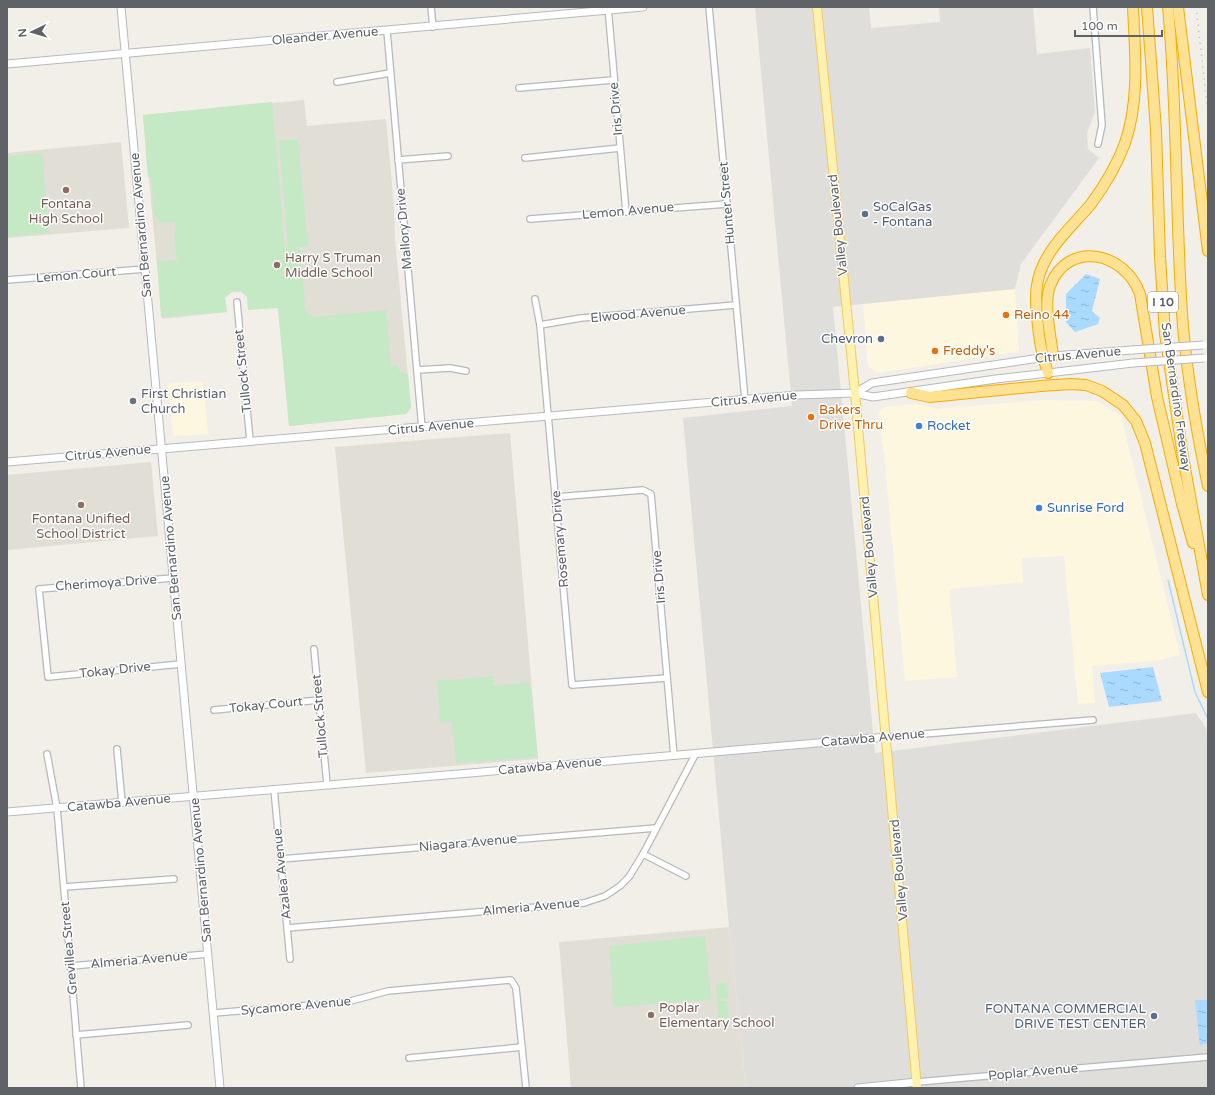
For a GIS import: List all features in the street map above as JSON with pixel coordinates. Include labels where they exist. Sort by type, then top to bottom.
[{"type":"highway","points":[[1048,373],[1039,341],[1036,294],[1042,267],[1059,240],[1104,186],[1118,158],[1129,128],[1135,91],[1133,7]]},
{"type":"highway","name":"San Bernardino Freeway","points":[[1147,7],[1156,130],[1160,257],[1165,334],[1184,457],[1208,595]]},
{"type":"highway","name":"San Bernardino Freeway","points":[[1168,7],[1176,129],[1184,328],[1192,397],[1208,486]]},
{"type":"highway","points":[[1178,7],[1208,251]]},
{"type":"highway","points":[[1053,356],[1048,298],[1050,285],[1057,273],[1072,261],[1087,256],[1103,257],[1122,267],[1133,280],[1140,294],[1157,397],[1182,504],[1208,595]]},
{"type":"highway","points":[[911,393],[930,397],[1027,387],[1075,384],[1086,385],[1102,391],[1123,405],[1136,421],[1145,444],[1208,692]]},
{"type":"main road","name":"San Bernardino Avenue","points":[[121,7],[220,1088]]},
{"type":"main road","name":"Oleander Avenue","points":[[7,64],[643,7]]},
{"type":"main road","name":"Valley Boulevard","points":[[817,7],[887,737],[917,1085]]},
{"type":"main road","name":"Citrus Avenue","points":[[855,393],[872,383],[1053,356],[1205,344]]},
{"type":"main road","name":"Citrus Avenue","points":[[7,462],[745,400],[855,393],[873,397],[1133,363],[1206,358]]},
{"type":"main road","name":"Catawba Avenue","points":[[7,812],[194,797],[327,784],[695,755],[887,737]]},
{"type":"main road","name":"Poplar Avenue","points":[[858,1088],[917,1085]]},
{"type":"street","points":[[431,7],[433,27]]},
{"type":"street","name":"Hunter Street","points":[[709,7],[745,400]]},
{"type":"street","points":[[1093,7],[1102,125],[1098,144]]},
{"type":"street","name":"Iris Drive","points":[[608,9],[613,80],[626,212]]},
{"type":"street","name":"Mallory Drive","points":[[387,31],[422,428]]},
{"type":"street","points":[[337,82],[369,75],[390,73]]},
{"type":"street","points":[[519,88],[613,80]]},
{"type":"street","points":[[525,158],[620,148]]},
{"type":"street","points":[[398,160],[448,156]]},
{"type":"street","name":"Lemon Avenue","points":[[530,220],[727,204]]},
{"type":"street","name":"Lemon Court","points":[[7,280],[145,269]]},
{"type":"street","name":"Rosemary Drive","points":[[535,299],[540,325],[549,417],[572,685],[667,678]]},
{"type":"street","name":"Tullock Street","points":[[237,302],[250,441]]},
{"type":"street","name":"Elwood Avenue","points":[[540,325],[586,318],[736,305]]},
{"type":"street","points":[[417,370],[450,368],[466,371]]},
{"type":"street","name":"Iris Drive","points":[[556,497],[643,490],[651,494],[674,756]]},
{"type":"street","name":"Cherimoya Drive","points":[[48,677],[39,588],[173,578]]},
{"type":"street","name":"Tullock Street","points":[[314,649],[327,784]]},
{"type":"street","name":"Tokay Drive","points":[[48,677],[182,664]]},
{"type":"street","name":"Tokay Court","points":[[214,710],[319,700]]},
{"type":"street","name":"Catawba Avenue","points":[[887,737],[1093,720]]},
{"type":"street","points":[[117,748],[122,802]]},
{"type":"street","name":"Grevillea Street","points":[[47,754],[57,808],[81,1088]]},
{"type":"street","name":"Almeria Avenue","points":[[287,928],[584,903],[601,899],[620,886],[629,877],[643,854],[695,755]]},
{"type":"street","name":"Azalea Avenue","points":[[274,789],[290,959]]},
{"type":"street","name":"Niagara Avenue","points":[[280,859],[656,828]]},
{"type":"street","points":[[643,854],[686,876]]},
{"type":"street","points":[[64,887],[174,878]]},
{"type":"street","name":"Almeria Avenue","points":[[70,966],[208,954]]},
{"type":"street","name":"Sycamore Avenue","points":[[214,1013],[347,1002],[388,991],[507,979],[513,982],[516,988],[522,1047]]},
{"type":"street","points":[[76,1035],[188,1025]]},
{"type":"street","points":[[409,1058],[522,1047],[526,1088]]},
{"type":"street","name":"Poplar Avenue","points":[[917,1085],[1208,1058]]},
{"type":"shaded area","points":[[755,7],[869,7],[871,28],[940,22],[939,7],[1033,7],[1037,54],[1090,48],[1095,112],[1087,133],[1088,149],[1099,158],[1021,264],[1015,289],[833,307],[875,753],[1196,713],[1206,728],[1208,746],[1208,1088],[746,1088],[729,927],[683,418],[792,406]]},
{"type":"shaded area","name":"Harry S Truman Middle School","points":[[304,100],[307,126],[386,119],[394,206],[395,239],[411,408],[406,414],[289,426],[278,308],[248,304],[247,297],[241,292],[232,292],[225,298],[227,312],[162,319],[143,115]]},
{"type":"shaded area","name":"Fontana High School","points":[[121,142],[129,228],[7,238],[7,153]]},
{"type":"shaded area","points":[[1015,289],[1019,351],[877,373],[868,366],[863,303]]},
{"type":"shaded area","points":[[203,381],[208,434],[173,435],[168,384]]},
{"type":"shaded area","points":[[1043,400],[1097,401],[1121,416],[1180,655],[1160,660],[1092,666],[1095,703],[1078,704],[1064,556],[1022,558],[1023,582],[949,589],[957,677],[905,681],[884,453],[878,414],[884,407],[921,404],[936,409]]},
{"type":"shaded area","points":[[510,433],[538,759],[366,773],[335,447]]},
{"type":"shaded area","name":"Fontana Unified School District","points":[[151,462],[158,536],[7,550],[7,475]]},
{"type":"shaded area","name":"Poplar Elementary School","points":[[729,927],[746,1088],[571,1088],[559,942]]},
{"type":"green space","name":"Harry S Truman Middle School","points":[[272,102],[285,249],[297,248],[301,251],[305,309],[309,314],[315,317],[386,310],[391,367],[397,365],[401,372],[408,374],[411,408],[406,414],[289,426],[278,308],[248,310],[247,297],[242,292],[236,291],[230,293],[225,298],[227,312],[161,317],[157,261],[177,260],[174,237],[176,222],[163,223],[154,216],[151,178],[148,178],[143,115]]},
{"type":"green space","points":[[298,139],[308,246],[288,248],[279,141]]},
{"type":"green space","points":[[42,153],[49,233],[7,237],[7,156]]},
{"type":"green space","points":[[493,676],[493,686],[530,682],[538,757],[456,763],[452,721],[440,723],[437,681]]},
{"type":"green space","points":[[705,936],[711,1000],[614,1007],[609,946]]},
{"type":"green space","points":[[727,982],[728,999],[717,1000],[716,984]]},
{"type":"green space","points":[[717,1001],[727,1001],[729,1018],[718,1018]]},
{"type":"water","points":[[1086,274],[1100,279],[1092,311],[1100,318],[1098,324],[1075,332],[1066,322],[1066,294]]},
{"type":"water","points":[[1153,667],[1162,701],[1109,707],[1100,673]]},
{"type":"water","points":[[1195,1000],[1208,1000],[1208,1042],[1200,1046]]},
{"type":"waterway","points":[[1168,580],[1195,692],[1208,719]]},
{"type":"railway","points":[[1196,7],[1208,113]]},
{"type":"place","name":"Fontana High School","points":[[66,190]]},
{"type":"place","name":"SoCalGas - Fontana","points":[[865,214]]},
{"type":"place","name":"Harry S Truman Middle School","points":[[277,265]]},
{"type":"place","name":"Reino 44","points":[[1006,315]]},
{"type":"place","name":"Chevron","points":[[881,339]]},
{"type":"place","name":"Freddy's","points":[[935,351]]},
{"type":"place","name":"First Christian Church","points":[[133,401]]},
{"type":"place","name":"Bakers Drive Thru","points":[[811,417]]},
{"type":"place","name":"Rocket","points":[[919,426]]},
{"type":"place","name":"Fontana Unified School District","points":[[81,505]]},
{"type":"place","name":"Sunrise Ford","points":[[1039,508]]},
{"type":"place","name":"Poplar Elementary School","points":[[651,1015]]},
{"type":"place","name":"FONTANA COMMERCIAL DRIVE TEST CENTER","points":[[1154,1016]]}]
